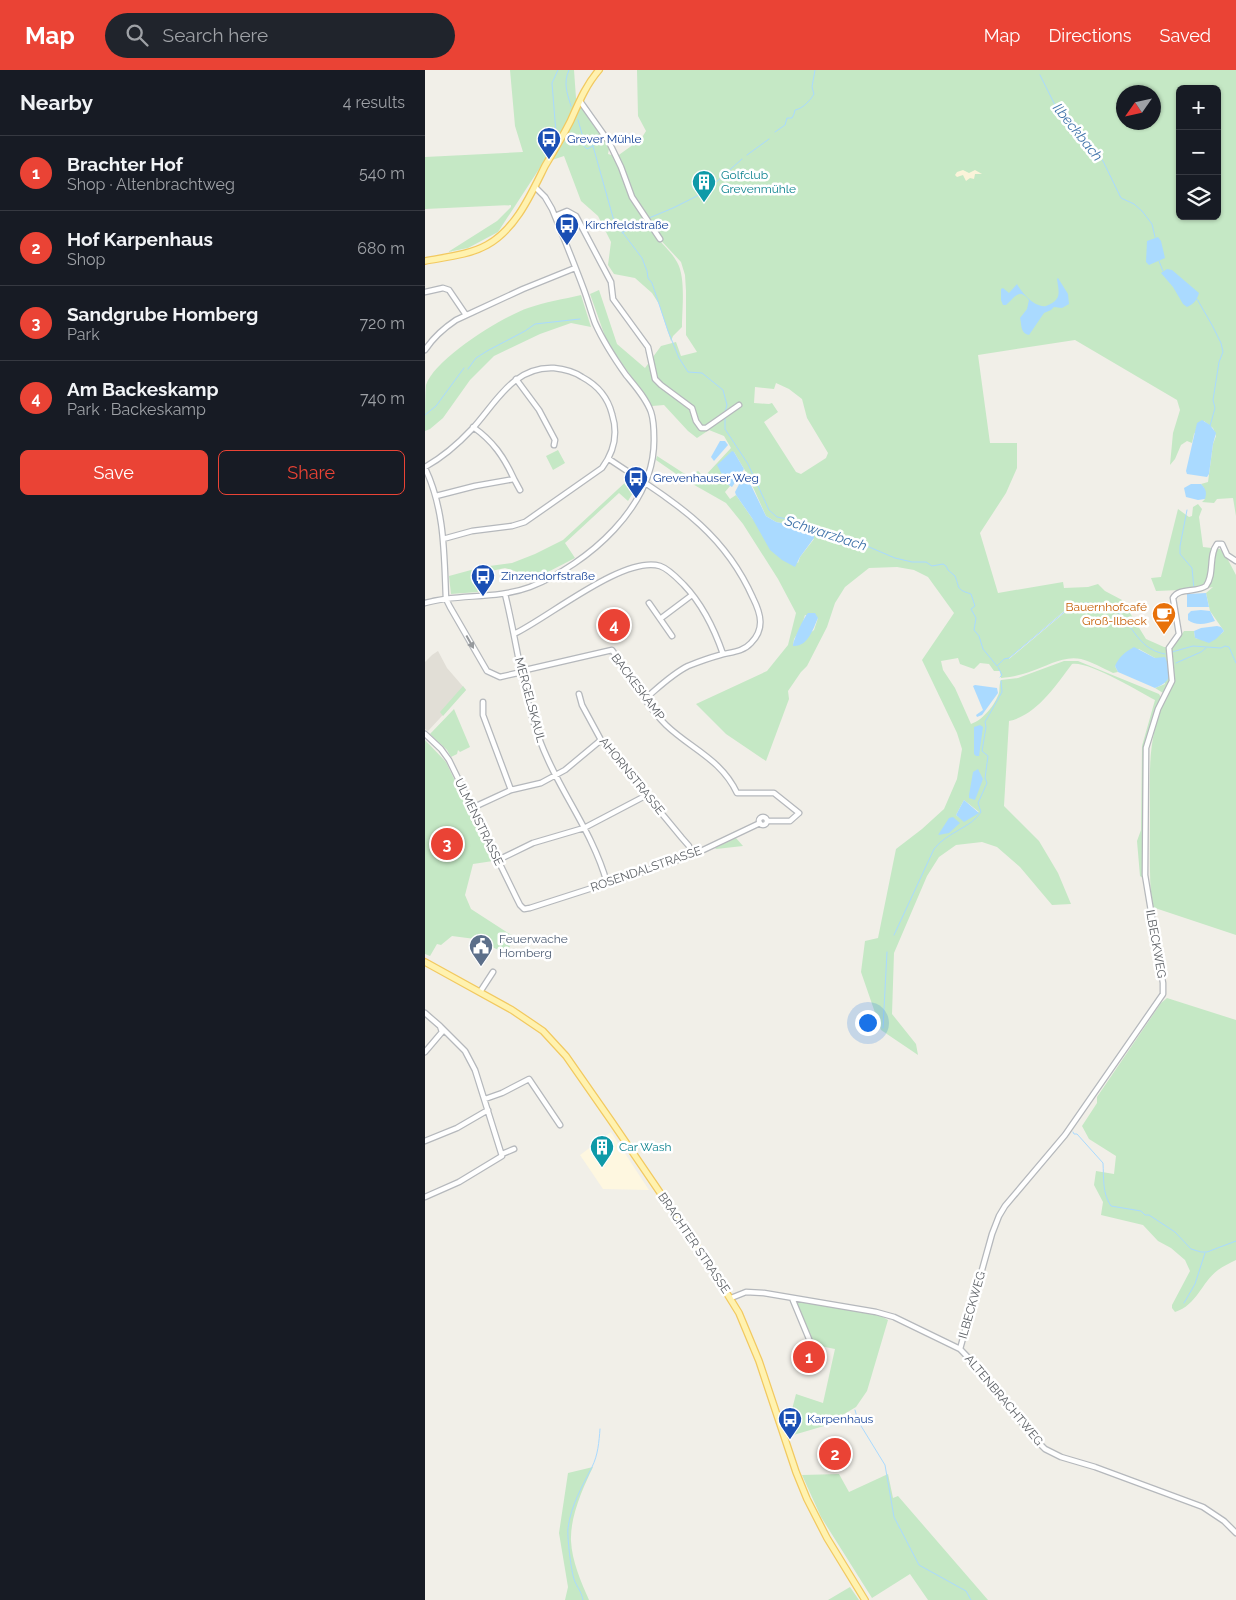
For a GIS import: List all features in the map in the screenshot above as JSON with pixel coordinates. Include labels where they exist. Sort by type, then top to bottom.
[{"type":"main road","points":[[425,261],[473,251],[496,240],[513,222],[535,187],[586,88],[599,70]]},
{"type":"main road","name":"BRACHTER STRASSE","points":[[425,962],[529,1021],[551,1038],[563,1052],[702,1253],[731,1298],[755,1349],[807,1500],[827,1538],[865,1600]]},
{"type":"street","points":[[580,101],[609,142],[632,197],[660,239]]},
{"type":"street","points":[[425,603],[446,599],[505,594],[524,589],[554,576],[585,556],[612,531],[645,483],[651,468],[654,453],[654,426],[651,412],[645,400],[606,345],[595,323],[555,216],[545,197],[535,187]]},
{"type":"street","points":[[555,216],[567,211],[576,216],[611,282],[613,299],[647,345],[655,379],[692,408],[696,421],[701,428],[706,428],[739,405]]},
{"type":"street","points":[[425,350],[448,325],[466,315],[575,268]]},
{"type":"street","points":[[425,292],[443,288],[449,290],[466,315]]},
{"type":"street","points":[[443,539],[472,531],[512,526],[525,522],[602,468],[609,459],[614,442],[615,424],[610,406],[596,387],[577,373],[559,369],[536,369],[516,379],[502,392],[473,427],[445,454],[425,467],[436,496],[443,539],[446,599],[487,671],[500,676],[522,671]]},
{"type":"street","points":[[516,379],[539,410],[555,440],[554,445]]},
{"type":"street","points":[[473,427],[487,437],[497,448],[520,490]]},
{"type":"street","points":[[609,459],[685,510],[726,551],[746,581],[761,620],[761,629],[756,638],[743,650],[706,659],[681,670],[646,698]]},
{"type":"street","points":[[436,496],[514,479]]},
{"type":"street","name":"ILBECKWEG","points":[[960,1348],[992,1234],[999,1216],[1012,1197],[1065,1135],[1163,994],[1163,983],[1145,875],[1146,748],[1158,709],[1172,681],[1169,648],[1179,634],[1173,598],[1178,593],[1206,586],[1210,577],[1213,553],[1217,544],[1222,544],[1229,558],[1236,560]]},
{"type":"street","points":[[514,634],[586,589],[611,576],[641,566],[655,565],[666,569],[693,595],[711,624],[723,654]]},
{"type":"street","name":"MERGELSKAUL","points":[[505,594],[528,701],[539,739],[554,776],[585,828],[603,866],[607,883]]},
{"type":"street","points":[[660,619],[693,595]]},
{"type":"street","points":[[649,603],[672,636]]},
{"type":"street","name":"BACKESKAMP","points":[[522,671],[612,650],[664,723],[676,734],[712,759],[733,784],[737,793],[775,793],[799,813],[794,820],[767,821]]},
{"type":"street","name":"AHORNSTRASSE","points":[[579,694],[582,704],[601,740],[689,846],[691,854]]},
{"type":"street","points":[[483,702],[483,715],[511,790]]},
{"type":"street","name":"ULMENSTRASSE","points":[[425,734],[441,749],[449,760],[520,905],[524,909],[530,908]]},
{"type":"street","points":[[472,808],[511,790],[541,783],[565,770],[601,740]]},
{"type":"street","points":[[498,860],[533,843],[585,828],[647,795]]},
{"type":"street","name":"ROSENDALSTRASSE","points":[[530,908],[667,864],[701,851],[759,823],[762,817],[767,821]]},
{"type":"street","points":[[480,992],[493,972]]},
{"type":"street","points":[[425,1012],[465,1051],[475,1070],[502,1155]]},
{"type":"street","points":[[425,1052],[442,1032],[440,1026]]},
{"type":"street","points":[[485,1099],[529,1080],[560,1124]]},
{"type":"street","points":[[425,1141],[457,1128],[488,1110]]},
{"type":"street","points":[[425,1196],[459,1182],[514,1149]]},
{"type":"street","name":"ALTENBRACHTWEG","points":[[731,1298],[750,1292],[885,1314],[960,1348],[1045,1449],[1061,1457],[1095,1467],[1203,1507],[1224,1521],[1236,1533]]},
{"type":"street","points":[[792,1298],[814,1351]]},
{"type":"shaded area","points":[[438,651],[447,668],[466,690],[428,731],[425,729],[425,662]]},
{"type":"shaded area","points":[[611,1132],[649,1190],[603,1189],[580,1155]]},
{"type":"green space","points":[[510,70],[574,70],[576,98],[596,125],[609,149],[608,154],[615,156],[629,196],[616,157],[641,139],[646,131],[638,116],[637,70],[1236,70],[1236,516],[1233,498],[1217,499],[1214,503],[1202,502],[1205,499],[1204,488],[1201,484],[1208,482],[1213,444],[1216,436],[1213,428],[1204,421],[1194,434],[1192,443],[1187,441],[1181,445],[1170,465],[1173,433],[1180,410],[1177,400],[1075,340],[978,355],[990,443],[1017,443],[1017,468],[1006,493],[980,533],[998,593],[1063,582],[1064,588],[1088,587],[1098,584],[1105,591],[1122,600],[1146,639],[1164,647],[1173,647],[1184,631],[1194,631],[1195,638],[1198,639],[1221,634],[1224,631],[1210,611],[1206,593],[1213,587],[1156,591],[1151,578],[1161,577],[1178,509],[1189,517],[1192,516],[1193,507],[1198,504],[1202,509],[1199,517],[1203,547],[1220,549],[1236,575],[1236,935],[1152,907],[1150,885],[1151,756],[1156,725],[1168,696],[1155,688],[1165,684],[1155,658],[1139,649],[1115,666],[1118,672],[1113,673],[1081,659],[1068,658],[1024,674],[1001,678],[1000,671],[994,671],[989,664],[980,663],[974,669],[960,664],[958,658],[941,661],[943,670],[955,688],[971,724],[984,716],[992,707],[999,693],[1001,680],[1018,678],[1064,661],[1078,661],[1159,694],[1162,699],[1146,748],[1143,878],[1140,876],[1137,841],[1141,830],[1142,746],[1155,700],[1090,667],[1072,664],[1037,706],[1019,718],[1009,721],[1004,806],[1039,841],[1058,873],[1071,904],[1052,905],[1020,867],[997,847],[982,842],[956,845],[939,857],[927,876],[894,953],[892,1014],[916,1044],[918,1055],[881,1030],[861,972],[865,941],[878,938],[896,849],[944,809],[957,779],[962,749],[957,733],[922,660],[954,613],[928,577],[914,570],[897,567],[869,568],[845,587],[835,603],[827,627],[807,666],[788,691],[789,699],[766,761],[726,734],[696,704],[767,671],[788,645],[796,613],[778,579],[743,524],[726,503],[682,478],[656,460],[657,456],[688,476],[698,471],[704,477],[731,448],[724,436],[709,430],[697,438],[664,405],[652,406],[607,342],[590,294],[599,290],[617,344],[645,368],[661,346],[676,342],[681,356],[697,352],[686,335],[685,275],[681,262],[655,234],[645,220],[651,231],[674,257],[682,276],[682,327],[673,336],[671,341],[659,304],[652,293],[635,278],[614,274],[608,265],[611,242],[598,216],[581,201],[564,156],[543,163],[498,232],[468,248],[448,252],[497,221],[511,205],[425,209],[425,157],[523,152],[515,126]],"holes":[[[776,383],[789,389],[802,399],[807,418],[828,453],[826,458],[801,474],[796,472],[764,422],[778,412],[772,403],[754,403],[755,387],[774,389]],[[734,452],[747,474],[766,516],[776,522],[796,526],[814,539],[800,557],[798,563],[752,518],[736,495],[730,499],[725,492],[730,486],[727,484],[719,466]],[[1069,607],[1070,608],[1009,659]],[[805,615],[818,618],[814,630],[793,646],[794,639],[801,628]],[[964,800],[979,812],[960,818],[956,815]]]},
{"type":"green space","points":[[581,295],[591,327],[571,323],[540,334],[494,356],[470,380],[443,418],[425,431],[426,385],[432,374],[455,351],[502,320],[528,308]]},
{"type":"green space","points":[[558,450],[565,463],[553,470],[546,456]]},
{"type":"green space","points":[[630,478],[636,482],[637,486],[628,501],[619,493],[565,543],[575,558],[546,573],[518,583],[515,571],[505,568],[477,574],[474,575],[478,592],[451,594],[449,576],[482,567],[512,563],[563,540]]},
{"type":"green space","points":[[620,611],[630,626],[609,640],[597,625]]},
{"type":"green space","points":[[463,686],[466,690],[443,716],[440,712]]},
{"type":"green space","points":[[454,709],[470,747],[460,752],[458,750],[457,754],[451,757],[447,750],[430,734]]},
{"type":"green space","points":[[425,740],[446,762],[493,861],[473,864],[465,895],[471,909],[516,938],[505,953],[475,939],[452,936],[441,945],[437,944],[430,956],[425,954]]},
{"type":"green space","points":[[736,838],[743,846],[715,848]]},
{"type":"green space","points":[[1167,998],[1236,1020],[1236,1260],[1212,1275],[1189,1304],[1175,1312],[1172,1305],[1190,1271],[1185,1260],[1171,1248],[1158,1241],[1143,1225],[1101,1215],[1103,1202],[1094,1185],[1096,1171],[1114,1174],[1116,1156],[1089,1139],[1082,1126],[1097,1103],[1097,1097],[1161,1003]]},
{"type":"green space","points":[[798,1301],[879,1315],[888,1320],[867,1391],[856,1407],[824,1426],[790,1436],[783,1419],[790,1417],[796,1394],[823,1403],[835,1349],[815,1345],[796,1303]]},
{"type":"green space","points":[[593,1467],[578,1502],[571,1532],[575,1564],[589,1600],[565,1600],[568,1587],[559,1533],[568,1473]]},
{"type":"green space","points":[[839,1474],[849,1492],[888,1474],[893,1498],[898,1496],[988,1600],[928,1600],[910,1574],[872,1598],[821,1517],[802,1475]]},
{"type":"green space","points":[[850,1587],[859,1600],[828,1600]]},
{"type":"sand","points":[[963,170],[969,173],[975,170],[982,174],[975,174],[974,179],[970,178],[966,181],[963,175],[957,177],[955,175]]},
{"type":"water","points":[[1158,237],[1161,241],[1165,258],[1149,265],[1146,262],[1147,241]]},
{"type":"water","points":[[1167,269],[1172,270],[1199,293],[1192,305],[1187,307],[1183,304],[1173,287],[1161,273]]},
{"type":"water","points":[[1058,278],[1068,294],[1069,304],[1062,308],[1054,307],[1044,313],[1029,335],[1026,334],[1022,328],[1020,318],[1027,309],[1029,300],[1022,294],[1019,294],[1006,305],[1003,305],[1001,289],[1003,288],[1009,293],[1017,284],[1022,292],[1033,302],[1046,306],[1057,299],[1059,292]]},
{"type":"water","points":[[1202,420],[1210,425],[1216,433],[1207,477],[1187,474],[1186,471],[1197,423]]},
{"type":"water","points":[[720,441],[725,441],[728,445],[714,461],[711,457]]},
{"type":"water","points":[[732,451],[744,469],[732,487],[727,484],[717,465]]},
{"type":"water","points":[[745,473],[766,516],[776,522],[796,526],[814,535],[814,538],[795,567],[782,560],[770,550],[752,518],[736,495],[735,492]]},
{"type":"water","points":[[1191,484],[1201,484],[1203,486],[1206,492],[1205,499],[1198,500],[1186,497],[1184,488]]},
{"type":"water","points":[[1206,593],[1209,607],[1187,607],[1187,594]]},
{"type":"water","points":[[1191,611],[1210,611],[1215,621],[1198,624],[1188,620],[1188,614]]},
{"type":"water","points":[[808,613],[815,613],[818,618],[814,627],[803,644],[793,646],[799,629]]},
{"type":"water","points":[[1217,626],[1221,627],[1224,631],[1209,643],[1195,638],[1194,631]]},
{"type":"water","points":[[1134,647],[1155,658],[1165,657],[1169,668],[1169,676],[1165,683],[1155,688],[1118,672],[1115,666],[1118,660]]},
{"type":"water","points":[[973,686],[997,688],[998,693],[982,715],[977,717],[976,715],[983,710]]},
{"type":"water","points":[[980,725],[983,727],[979,756],[976,756],[974,754],[974,727]]},
{"type":"water","points":[[978,769],[983,779],[975,800],[969,798],[969,795],[973,772]]},
{"type":"water","points":[[964,800],[979,813],[964,822],[956,815]]},
{"type":"water","points":[[953,817],[960,823],[949,833],[938,835],[949,818]]},
{"type":"waterway","points":[[556,133],[552,83],[558,70]]},
{"type":"waterway","name":"Schwarzbach","points":[[569,70],[566,84],[571,106]]},
{"type":"waterway","points":[[775,132],[785,125],[787,118],[792,118],[795,110],[808,102],[814,94],[812,87],[815,70]]},
{"type":"waterway","name":"Ilbeckbach","points":[[1040,75],[1057,109],[1103,161],[1121,198],[1134,204],[1152,224],[1155,237]]},
{"type":"waterway","name":"Schwarzbach","points":[[578,120],[582,134],[593,146],[614,221],[642,258],[679,358],[688,372],[702,373],[723,390],[727,405],[725,412]]},
{"type":"waterway","points":[[747,155],[769,139]]},
{"type":"waterway","points":[[570,142],[582,144],[587,149],[593,146]]},
{"type":"waterway","points":[[649,218],[705,192],[742,159]]},
{"type":"waterway","points":[[622,233],[643,220]]},
{"type":"waterway","name":"Ilbeckbach","points":[[1159,261],[1163,271]]},
{"type":"waterway","name":"Ilbeckbach","points":[[1197,299],[1221,343],[1223,352],[1219,362],[1213,400],[1215,408],[1210,426]]},
{"type":"waterway","points":[[468,369],[476,358],[535,324],[580,319]]},
{"type":"waterway","points":[[425,415],[436,406],[464,368]]},
{"type":"waterway","name":"Schwarzbach","points":[[725,416],[725,429],[748,464],[769,510],[777,517],[806,523],[828,532],[836,533],[895,558],[912,562],[926,562],[932,566],[943,564],[946,566],[955,576],[959,588],[971,594],[975,606],[971,609],[976,618],[974,630],[979,636],[983,649],[997,666],[1069,608],[1085,603],[1110,605],[1146,645],[1157,652],[1165,654]]},
{"type":"waterway","name":"Ilbeckbach","points":[[1187,510],[1180,554],[1192,568],[1194,589]]},
{"type":"waterway","name":"Schwarzbach","points":[[1172,652],[1193,646],[1221,648],[1225,646],[1229,647],[1236,663]]},
{"type":"waterway","points":[[1176,663],[1206,648]]},
{"type":"waterway","points":[[998,667],[1002,675],[1000,677]]},
{"type":"waterway","points":[[894,935],[934,849],[945,838],[971,822],[981,812],[978,803],[987,783],[985,778],[988,756],[982,751],[986,727],[985,722],[1002,692],[1001,681]]},
{"type":"waterway","points":[[883,1028],[887,952]]},
{"type":"waterway","points":[[1073,1132],[1103,1163],[1105,1191],[1111,1206],[1141,1211],[1145,1215],[1149,1215],[1175,1232],[1191,1249],[1201,1252],[1207,1252],[1236,1241]]},
{"type":"waterway","points":[[1184,1303],[1195,1284],[1205,1253]]},
{"type":"waterway","points":[[855,1410],[858,1421],[885,1465],[894,1517],[919,1565],[966,1591],[971,1600]]},
{"type":"waterway","points":[[583,1600],[573,1575],[568,1528],[574,1504],[596,1458],[600,1429]]},
{"type":"place","name":"Grever Mühle","points":[[549,160]]},
{"type":"place","name":"Golfclub Grevenmühle","points":[[704,203]]},
{"type":"place","name":"Kirchfeldstraße","points":[[567,246]]},
{"type":"place","name":"Grevenhauser Weg","points":[[636,499]]},
{"type":"place","name":"Zinzendorfstraße","points":[[483,597]]},
{"type":"place","name":"Am Backeskamp","points":[[614,625]]},
{"type":"place","name":"Bauernhofcafé Groß-Ilbeck","points":[[1164,635]]},
{"type":"place","name":"Sandgrube Homberg","points":[[447,844]]},
{"type":"place","name":"Feuerwache Homberg","points":[[481,967]]},
{"type":"place","name":"Car Wash","points":[[602,1168]]},
{"type":"place","name":"Brachter Hof","points":[[809,1357]]},
{"type":"place","name":"Karpenhaus","points":[[790,1440]]},
{"type":"place","name":"Hof Karpenhaus","points":[[835,1454]]}]
